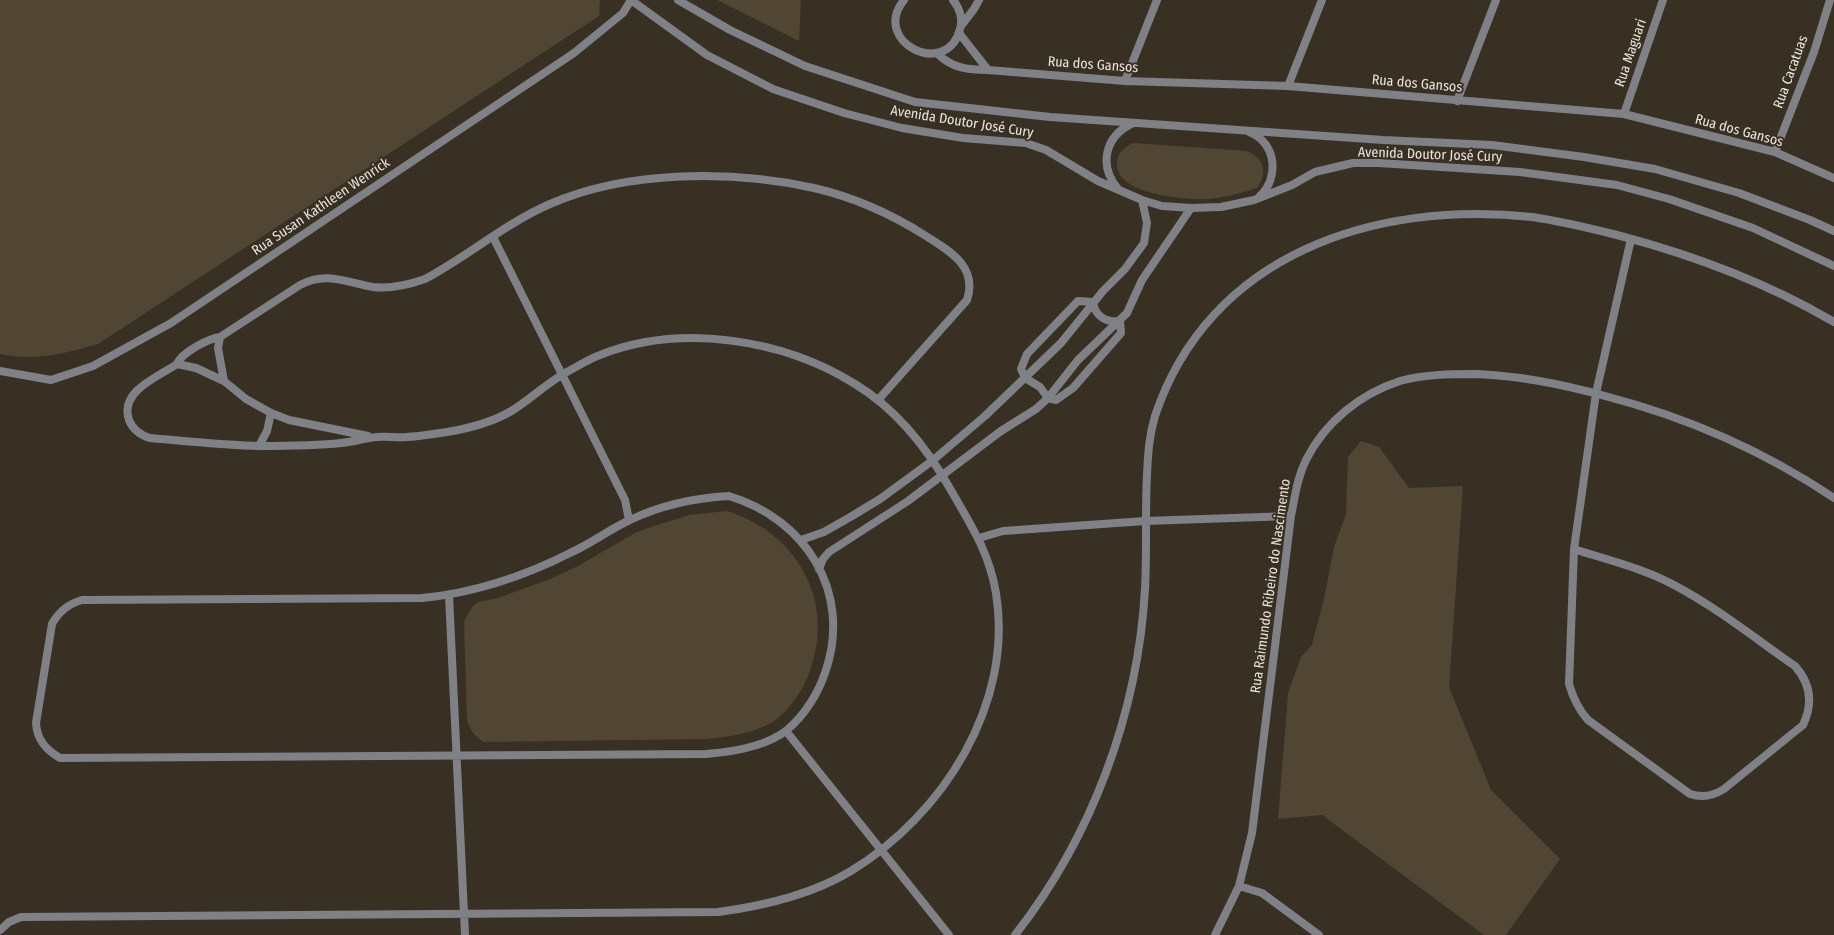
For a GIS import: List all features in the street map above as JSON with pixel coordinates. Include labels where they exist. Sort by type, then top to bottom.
[{"type":"street","name":"Avenida Doutor José Cury","points":[[631,0],[707,55],[773,89],[844,112],[902,128],[963,138],[1026,143],[1046,150],[1098,181],[1142,200],[1162,206],[1191,208],[1221,207],[1254,200],[1292,185],[1315,172],[1353,163],[1380,163],[1520,172],[1617,185],[1669,199],[1753,228],[1834,266]]},
{"type":"street","name":"Rua Susan Kathleen Wenrick","points":[[0,371],[51,380],[93,366],[170,323],[574,53],[623,13],[631,0]]},
{"type":"street","name":"Avenida Doutor José Cury","points":[[678,0],[730,30],[805,66],[915,102],[1050,117],[1383,140],[1492,145],[1584,157],[1655,169],[1739,193],[1810,220],[1834,232]]},
{"type":"street","points":[[904,0],[898,10],[896,20],[897,30],[901,40],[908,47],[917,52],[927,54],[937,53],[947,49],[954,42],[960,29],[974,9],[978,0]]},
{"type":"street","points":[[953,0],[961,15],[960,29],[988,70]]},
{"type":"street","points":[[1125,81],[1157,0]]},
{"type":"street","points":[[1288,86],[1322,0]]},
{"type":"street","points":[[1457,101],[1496,0]]},
{"type":"street","name":"Rua Maguari","points":[[1624,114],[1663,0]]},
{"type":"street","name":"Rua Cacatuas","points":[[1775,152],[1814,52],[1830,0]]},
{"type":"street","name":"Rua dos Gansos","points":[[937,53],[952,65],[969,70],[988,70],[1125,81],[1288,86],[1624,114],[1775,152],[1834,178]]},
{"type":"street","points":[[1118,189],[1109,175],[1106,158],[1108,149],[1118,132],[1134,123]]},
{"type":"street","points":[[1243,130],[1251,133],[1261,140],[1269,150],[1274,166],[1270,182],[1266,189],[1254,200]]},
{"type":"street","points":[[0,930],[9,922],[21,917],[718,912],[769,904],[813,889],[850,872],[881,850],[918,818],[946,783],[969,745],[987,699],[997,651],[998,614],[992,572],[979,538],[944,476],[932,461],[920,441],[898,416],[878,400],[836,373],[790,353],[744,342],[719,339],[670,340],[623,348],[600,355],[562,375],[512,411],[496,419],[446,432],[406,437],[373,437],[343,443],[259,446],[150,438],[138,432],[130,422],[128,416],[128,408],[133,394],[138,388],[177,364],[180,358],[211,338],[220,337],[306,282],[327,277],[373,287],[387,288],[413,283],[436,273],[519,219],[575,194],[605,187],[667,178],[729,177],[794,184],[816,188],[880,212],[910,226],[938,244],[958,260],[966,270],[970,284],[967,300],[878,400]]},
{"type":"street","points":[[801,540],[824,532],[852,516],[885,495],[932,461],[964,434],[1061,344],[1093,302],[1125,269],[1144,243],[1147,223],[1146,211],[1142,200]]},
{"type":"street","points":[[820,569],[823,559],[829,552],[944,476],[1002,431],[1036,409],[1048,398],[1078,360],[1120,321],[1133,303],[1148,270],[1191,208]]},
{"type":"street","points":[[1015,935],[1039,902],[1073,846],[1090,811],[1112,755],[1131,690],[1142,623],[1146,562],[1145,521],[1149,438],[1163,394],[1198,334],[1213,316],[1246,285],[1283,260],[1324,240],[1348,232],[1398,221],[1451,215],[1500,215],[1562,222],[1677,252],[1748,279],[1785,296],[1834,322]]},
{"type":"street","points":[[493,237],[625,500],[629,520]]},
{"type":"street","points":[[1574,548],[1643,571],[1674,584],[1795,666],[1805,679],[1809,694],[1809,710],[1803,725],[1724,789],[1714,794],[1702,796],[1690,794],[1588,720],[1577,706],[1572,696],[1569,684],[1574,548],[1596,393],[1631,239]]},
{"type":"street","points":[[1093,302],[1078,301],[1027,354],[1021,369],[1025,378],[1036,383],[1048,398],[1056,400],[1073,388],[1121,333],[1120,321]]},
{"type":"street","points":[[1093,302],[1094,307],[1100,316],[1109,321],[1120,321]]},
{"type":"street","points":[[220,337],[218,348],[224,381]]},
{"type":"street","points":[[177,364],[196,368],[224,381],[246,399],[271,414],[302,424],[326,427],[373,437]]},
{"type":"street","name":"Rua Raimundo Ribeiro do Nascimento","points":[[1215,935],[1239,886],[1252,833],[1291,516],[1299,477],[1315,445],[1330,425],[1352,405],[1384,387],[1417,377],[1483,374],[1544,381],[1596,393],[1664,413],[1729,439],[1792,472],[1834,498]]},
{"type":"street","points":[[259,446],[267,431],[271,414]]},
{"type":"street","points":[[729,496],[746,501],[766,511],[789,528],[801,540],[820,569],[830,600],[832,616],[832,648],[823,679],[816,693],[808,707],[786,731],[758,744],[741,749],[706,754],[60,758],[43,745],[37,730],[36,723],[52,624],[60,612],[82,600],[422,598],[449,595],[494,584],[544,565],[572,553],[629,520],[652,510],[686,501],[729,496]]},
{"type":"street","points":[[979,538],[1003,531],[1145,521],[1291,516]]},
{"type":"street","points":[[449,595],[465,935]]},
{"type":"street","points":[[786,731],[949,935]]},
{"type":"street","points":[[1239,886],[1262,892],[1319,935]]},
{"type":"shaded area","points":[[0,0],[600,1],[599,16],[98,344],[73,351],[38,357],[26,357],[0,354]]},
{"type":"shaded area","points":[[717,0],[801,0],[799,41]]},
{"type":"shaded area","points":[[1133,143],[1247,151],[1253,154],[1261,162],[1263,172],[1262,177],[1257,188],[1219,198],[1196,199],[1153,193],[1139,189],[1127,182],[1120,174],[1117,164],[1118,157],[1127,146]]},
{"type":"shaded area","points":[[1361,441],[1379,447],[1409,488],[1463,486],[1449,687],[1491,790],[1560,859],[1506,935],[1484,935],[1322,815],[1278,819],[1288,693],[1301,657],[1312,645],[1324,599],[1334,547],[1346,514],[1348,457]]},
{"type":"shaded area","points":[[727,511],[751,521],[772,535],[790,551],[804,571],[813,593],[818,617],[817,642],[811,668],[798,695],[778,718],[753,731],[706,739],[483,742],[473,733],[467,721],[464,621],[473,606],[478,602],[498,598],[550,579],[578,566],[635,533],[651,527],[689,515]]}]
